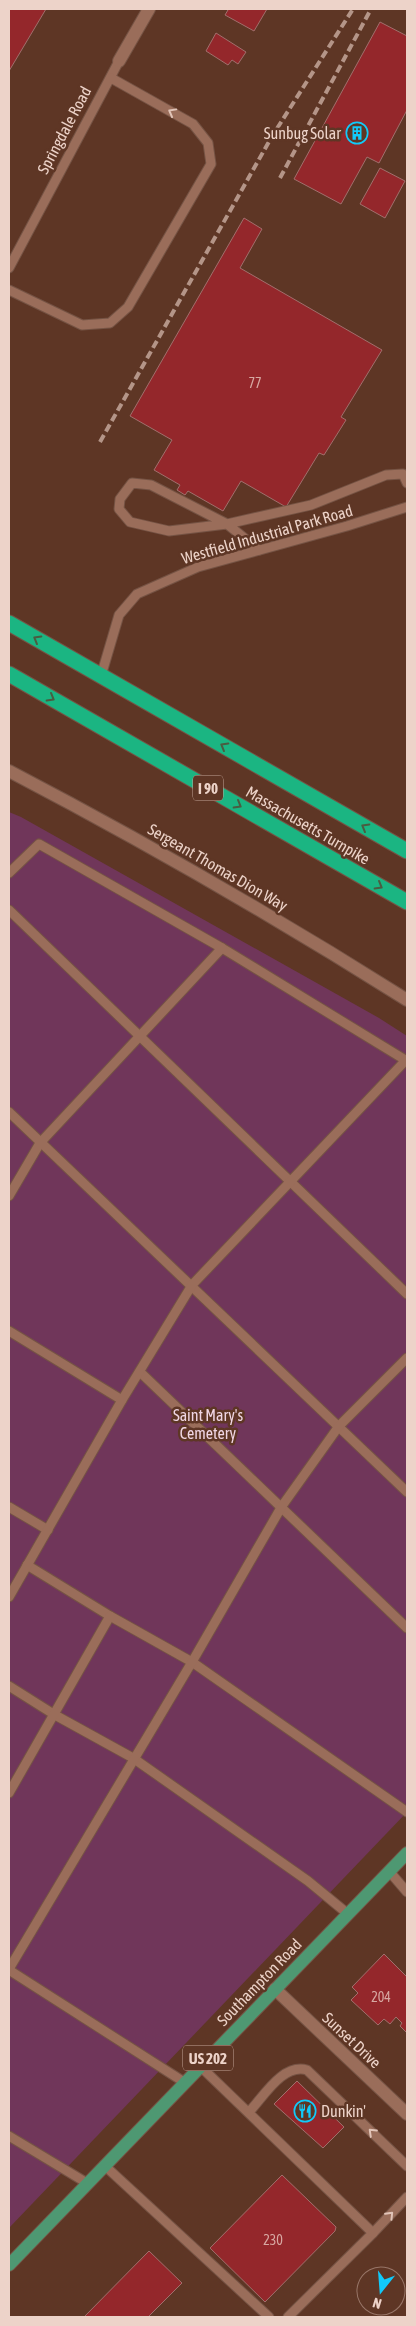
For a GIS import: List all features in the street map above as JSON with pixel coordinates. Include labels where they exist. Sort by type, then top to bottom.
[{"type":"highway","name":"Massachusetts Turnpike","points":[[9,623],[407,851]]},
{"type":"highway","name":"Massachusetts Turnpike","points":[[9,674],[407,902]]},
{"type":"main road","name":"Southampton Road","points":[[9,2265],[407,1853]]},
{"type":"street","name":"Springdale Road","points":[[120,61],[149,9]]},
{"type":"street","name":"Sergeant Thomas Dion Way","points":[[9,771],[83,809],[291,927],[407,1000]]},
{"type":"street","name":"Sunset Drive","points":[[275,1989],[407,2114]]},
{"type":"lane","name":"Springdale Road","points":[[9,268],[120,61]]},
{"type":"lane","points":[[9,290],[82,326],[110,323],[128,307],[211,164],[208,143],[193,124],[110,78]]},
{"type":"lane","points":[[258,550],[227,524],[151,485],[132,483],[120,499],[119,509],[130,522],[169,531],[227,524],[311,505],[386,475],[403,474],[407,483]]},
{"type":"lane","name":"Westfield Industrial Park Road","points":[[101,676],[119,615],[137,594],[198,567],[407,507]]},
{"type":"lane","points":[[9,873],[39,844],[222,948],[407,1060],[192,1285],[122,1400],[9,1597]]},
{"type":"lane","points":[[9,910],[407,1294]]},
{"type":"lane","points":[[9,1196],[40,1143],[222,948]]},
{"type":"lane","points":[[9,1112],[407,1492]]},
{"type":"lane","points":[[9,1331],[122,1400]]},
{"type":"lane","points":[[184,2082],[9,1970],[133,1758],[192,1662],[282,1506],[339,1426],[407,1358]]},
{"type":"lane","points":[[140,1372],[282,1506],[407,1628]]},
{"type":"lane","points":[[9,1507],[48,1530]]},
{"type":"lane","points":[[26,1565],[110,1616],[192,1662],[407,1812]]},
{"type":"lane","points":[[9,1793],[110,1616]]},
{"type":"lane","points":[[9,1686],[55,1715],[133,1758],[308,1881],[348,1914]]},
{"type":"lane","points":[[389,1871],[407,1892]]},
{"type":"lane","points":[[200,2066],[373,2233]]},
{"type":"lane","points":[[249,2112],[286,2072],[300,2068],[307,2070],[407,2166]]},
{"type":"lane","points":[[10,2138],[87,2183]]},
{"type":"lane","points":[[104,2165],[269,2317]]},
{"type":"lane","points":[[288,2317],[407,2197]]},
{"type":"green space","name":"Saint Mary's Cemetery","points":[[9,812],[379,1018],[407,1036],[407,1812],[9,2228]]},
{"type":"building","points":[[9,9],[46,9],[9,71]]},
{"type":"building","points":[[226,9],[267,9],[254,31],[225,15],[228,10]]},
{"type":"building","name":"Sunbug Solar","points":[[380,22],[407,36],[407,110],[379,163],[367,157],[341,204],[294,179]]},
{"type":"building","points":[[216,33],[246,52],[238,64],[232,60],[228,65],[206,51]]},
{"type":"building","points":[[380,168],[405,181],[385,218],[360,204]]},
{"type":"building","points":[[244,218],[262,229],[240,268],[382,350],[341,417],[346,420],[324,455],[319,453],[286,507],[241,481],[223,511],[188,491],[185,495],[177,490],[180,485],[154,470],[172,440],[130,416]]},
{"type":"building","points":[[384,1954],[407,1977],[407,2033],[400,2026],[402,2023],[396,2017],[390,2024],[384,2019],[378,2025],[351,2000],[358,1993],[352,1987]]},
{"type":"building","name":"Dunkin'","points":[[297,2081],[344,2127],[323,2148],[274,2104]]},
{"type":"building","points":[[282,2175],[336,2227],[335,2231],[265,2302],[210,2248]]},
{"type":"building","points":[[149,2251],[182,2283],[148,2317],[84,2317]]},
{"type":"railway","points":[[100,442],[271,138],[353,9]]},
{"type":"railway","points":[[280,178],[371,9]]},
{"type":"place","name":"Sunbug Solar","points":[[357,133]]},
{"type":"place","name":"Dunkin'","points":[[305,2111]]}]
